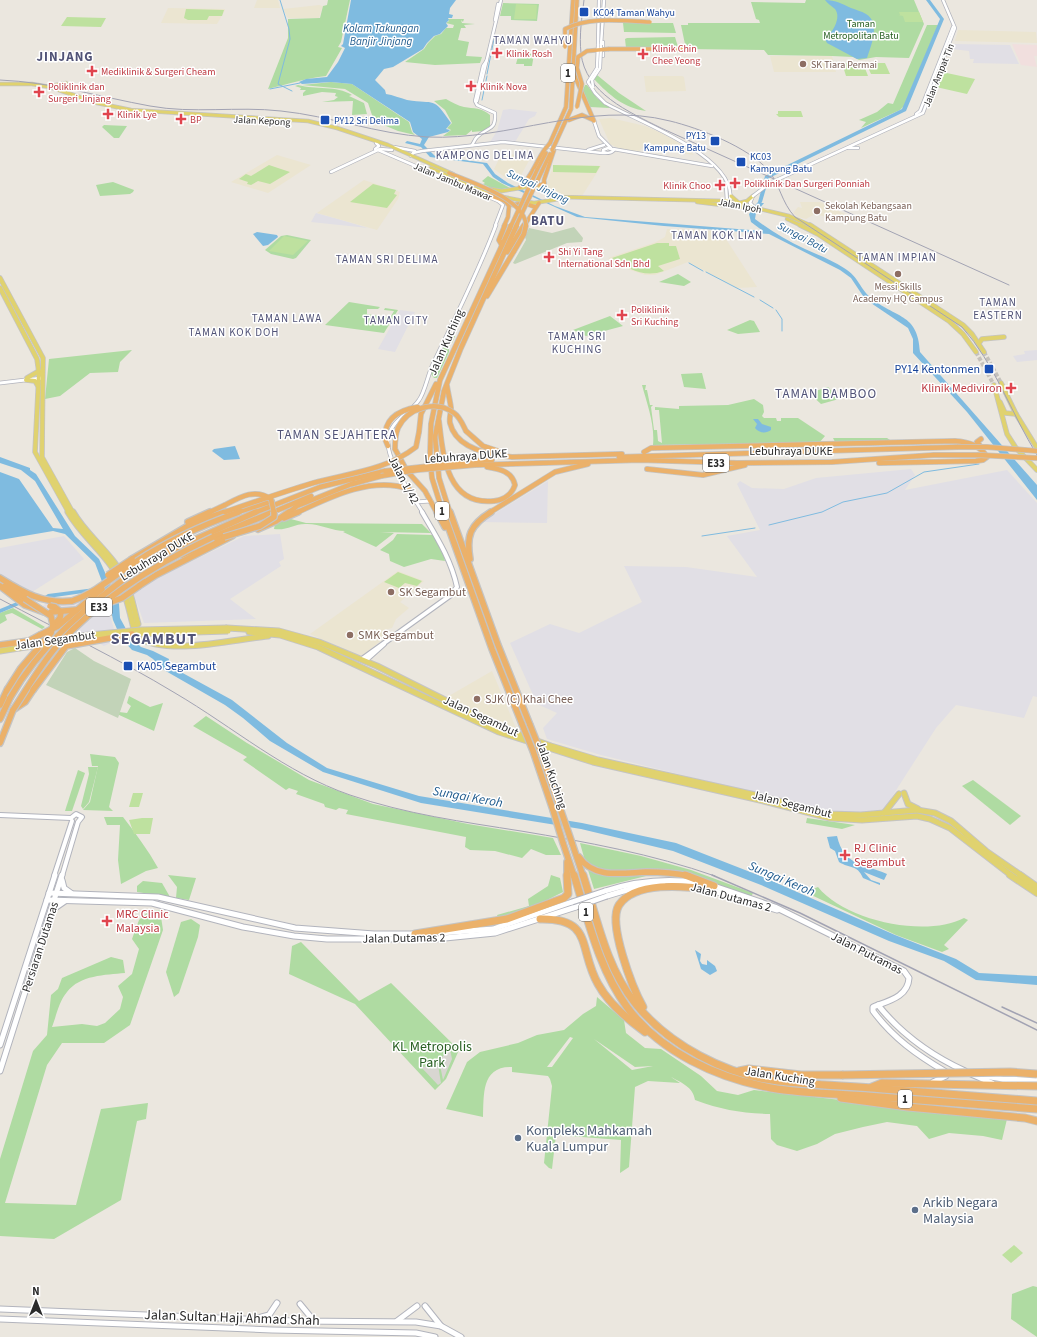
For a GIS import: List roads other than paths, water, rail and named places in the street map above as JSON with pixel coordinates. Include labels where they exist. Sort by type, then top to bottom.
[{"type":"highway","name":"1","points":[[570,55],[573,0]]},
{"type":"highway","name":"1","points":[[553,150],[571,109],[577,0]]},
{"type":"highway","points":[[570,55],[566,53],[565,30],[573,25],[589,22],[652,21]]},
{"type":"highway","points":[[566,123],[577,107],[582,84],[577,68],[578,58],[580,55],[587,51],[599,49],[682,49]]},
{"type":"highway","name":"Jalan Kuching","points":[[570,55],[566,107],[440,380],[431,424],[430,457],[437,496],[457,553],[533,751],[593,933],[614,987],[643,1026],[669,1047],[701,1066],[734,1080],[773,1088],[825,1094],[1037,1109]]},
{"type":"highway","points":[[572,70],[593,119]]},
{"type":"highway","points":[[577,107],[581,112],[593,119]]},
{"type":"highway","points":[[569,120],[582,115],[593,119]]},
{"type":"highway","points":[[519,187],[529,177],[536,161],[546,149]]},
{"type":"highway","points":[[546,190],[544,183],[553,150]]},
{"type":"highway","name":"Jalan Kuching","points":[[553,150],[503,255],[448,378],[438,415],[435,442],[439,478],[472,573],[540,750],[601,931],[617,972],[629,995],[669,1036],[689,1050],[736,1071],[777,1081],[1037,1101]]},
{"type":"highway","points":[[447,172],[504,198],[520,210],[526,220],[526,229],[477,313]]},
{"type":"highway","points":[[529,177],[529,184],[541,186],[544,183]]},
{"type":"highway","points":[[487,194],[508,203],[508,217]]},
{"type":"highway","points":[[502,245],[499,240],[510,215],[513,200]]},
{"type":"highway","points":[[513,206],[516,203],[522,203],[536,207]]},
{"type":"highway","points":[[503,255],[514,243],[540,203]]},
{"type":"highway","points":[[72,601],[153,545],[203,518],[314,483],[365,471],[402,458],[416,447],[423,410],[445,367]]},
{"type":"highway","points":[[448,378],[450,425],[461,441],[477,450],[495,455],[512,457],[603,455]]},
{"type":"highway","points":[[388,446],[384,434],[386,424],[390,418],[399,411],[423,406],[444,408],[456,414],[474,440],[494,451],[513,455],[624,454]]},
{"type":"highway","points":[[444,408],[425,407],[407,415],[396,432],[395,449],[407,471],[419,483],[431,501],[457,553]]},
{"type":"highway","points":[[438,415],[443,453],[452,482],[458,491],[469,498],[486,501],[502,499],[512,492],[515,481],[508,473],[495,468],[475,464]]},
{"type":"highway","points":[[981,439],[977,442],[987,453],[987,457]]},
{"type":"highway","points":[[644,452],[648,448],[813,446],[955,441],[974,444]]},
{"type":"highway","points":[[879,449],[930,443],[963,442],[974,444],[984,451],[987,457]]},
{"type":"highway","points":[[534,459],[767,446]]},
{"type":"highway","points":[[813,446],[845,450]]},
{"type":"highway","name":"Lebuhraya DUKE","points":[[0,743],[13,710],[38,670],[72,632],[116,593],[150,570],[211,535],[304,492],[320,487],[404,468],[534,459],[958,447],[987,447],[1037,452]]},
{"type":"highway","points":[[692,451],[794,452]]},
{"type":"highway","name":"Lebuhraya DUKE","points":[[0,719],[15,687],[37,657],[75,617],[132,573],[174,549],[354,483],[411,472],[475,464],[640,460],[751,463],[851,462],[958,455],[1037,458]]},
{"type":"highway","points":[[851,462],[957,462],[979,461],[987,457]]},
{"type":"highway","points":[[472,573],[468,536],[473,526],[482,517],[548,476],[564,469],[598,463],[640,460]]},
{"type":"highway","points":[[647,469],[654,471],[703,475],[751,463]]},
{"type":"highway","points":[[276,521],[321,502],[362,489],[388,484],[404,486],[409,489]]},
{"type":"highway","name":"E33","points":[[0,583],[27,598],[50,603],[72,601],[87,595],[136,561],[170,541],[207,523],[320,487]]},
{"type":"highway","points":[[150,570],[224,537],[260,526],[271,520],[274,513],[271,499],[260,493],[248,494],[193,520],[161,538],[153,545]]},
{"type":"highway","points":[[276,521],[297,506],[318,495]]},
{"type":"highway","points":[[132,573],[153,556],[176,543],[192,526],[218,514]]},
{"type":"highway","name":"E33","points":[[0,586],[25,605],[34,609],[51,612],[106,604],[122,598],[156,575],[227,538],[276,521]]},
{"type":"highway","points":[[129,590],[154,572],[204,549],[224,537]]},
{"type":"highway","points":[[0,645],[29,641],[58,626],[100,590],[170,541]]},
{"type":"highway","name":"E33","points":[[0,578],[51,616],[53,620],[53,629],[51,633],[13,679],[0,705]]},
{"type":"highway","points":[[27,598],[55,607],[61,612],[60,618],[57,622],[40,635]]},
{"type":"highway","points":[[13,710],[25,702],[61,650],[66,646],[132,634]]},
{"type":"highway","points":[[415,934],[507,919],[564,898],[568,894],[566,853]]},
{"type":"highway","points":[[576,854],[585,866],[599,872],[618,874],[655,872],[701,879],[712,888]]},
{"type":"highway","points":[[648,1016],[634,993],[622,962],[617,926],[617,910],[622,902],[638,893],[655,888],[687,885],[712,888]]},
{"type":"highway","points":[[540,919],[564,919],[575,926],[594,977],[609,1000],[638,1026],[669,1047]]},
{"type":"highway","points":[[736,1071],[749,1069],[801,1076],[1010,1072],[1037,1074]]},
{"type":"highway","points":[[870,1088],[882,1083],[1001,1086],[1037,1084]]},
{"type":"highway","points":[[825,1094],[853,1100],[1025,1118],[1037,1123]]},
{"type":"main road","name":"Jalan Kepong","points":[[0,84],[39,85],[64,91],[97,104],[128,110],[284,118],[337,128],[376,142],[487,194],[513,200],[540,203]]},
{"type":"main road","name":"Jalan Kepong","points":[[0,84],[45,89],[99,107],[131,113],[262,119],[310,123],[388,145],[447,172],[494,190],[512,190],[519,187]]},
{"type":"main road","points":[[39,85],[65,85],[64,91]]},
{"type":"main road","points":[[205,114],[262,119]]},
{"type":"main road","points":[[306,126],[310,123]]},
{"type":"main road","name":"Jalan Ipoh","points":[[519,187],[533,186],[563,197],[729,199],[750,207],[789,216],[809,224],[963,325],[979,343],[984,352]]},
{"type":"main road","points":[[487,194],[497,194],[494,190]]},
{"type":"main road","points":[[512,190],[511,195],[513,200]]},
{"type":"main road","points":[[546,190],[549,195],[547,200]]},
{"type":"main road","points":[[739,203],[748,201],[753,196]]},
{"type":"main road","points":[[697,202],[729,199],[750,207]]},
{"type":"main road","name":"Jalan Ipoh","points":[[540,203],[547,200],[697,202],[750,207]]},
{"type":"main road","name":"Jalan Ipoh","points":[[763,210],[805,227],[957,327],[968,339],[976,352]]},
{"type":"main road","points":[[880,276],[891,278],[890,283]]},
{"type":"main road","points":[[0,278],[43,358],[42,457],[79,523],[116,565],[129,590],[138,624],[134,627]]},
{"type":"main road","points":[[0,288],[37,359],[39,371],[35,452],[37,458],[76,525],[112,567],[122,585],[136,637],[146,643],[182,644],[232,641],[277,635]]},
{"type":"main road","points":[[979,343],[982,339],[1004,337]]},
{"type":"main road","points":[[26,379],[39,371]]},
{"type":"main road","points":[[26,379],[35,381],[39,386]]},
{"type":"main road","points":[[1001,383],[1016,414],[1037,448]]},
{"type":"main road","points":[[994,385],[1007,434],[1016,448],[1037,470]]},
{"type":"main road","points":[[998,399],[1005,413],[1016,414]]},
{"type":"main road","name":"Jalan Segambut","points":[[0,651],[132,634],[258,629],[290,633],[363,660],[501,728],[598,760],[760,796],[823,812],[847,815],[929,812],[948,819],[986,851],[1037,888]]},
{"type":"main road","name":"Jalan Segambut","points":[[0,645],[33,643],[122,631],[227,630],[277,635],[304,642],[343,657],[499,732],[556,751],[660,779],[837,818],[862,820],[925,817],[945,825],[964,838],[1001,868],[1037,893]]},
{"type":"main road","points":[[232,641],[250,634],[238,631]]},
{"type":"main road","points":[[343,657],[363,660],[383,676]]},
{"type":"main road","points":[[884,813],[901,794],[910,806],[929,812]]},
{"type":"main road","points":[[837,818],[893,816],[904,812],[930,816],[951,826],[964,838]]},
{"type":"street","points":[[476,143],[477,138],[492,129],[495,122],[495,113],[477,105],[476,101],[478,101],[484,78],[486,60],[500,0]]},
{"type":"street","points":[[600,0],[600,45],[597,68],[588,82],[595,93],[624,114],[679,139],[724,175],[727,183],[729,199]]},
{"type":"street","points":[[604,0],[604,56]]},
{"type":"street","name":"Jalan Ampat Tin","points":[[750,207],[753,196],[770,183],[922,114],[955,28],[949,10],[941,0]]},
{"type":"street","name":"Jalan Ampat Tin","points":[[820,160],[850,143],[919,112],[952,28],[941,0]]},
{"type":"street","points":[[600,45],[603,37]]},
{"type":"street","points":[[926,93],[932,88]]},
{"type":"street","points":[[593,119],[603,141],[603,149]]},
{"type":"street","points":[[840,152],[849,148],[859,148],[859,143],[867,138]]},
{"type":"street","points":[[603,141],[613,150]]},
{"type":"street","points":[[376,142],[379,147],[330,172],[378,150],[392,150]]},
{"type":"street","points":[[388,145],[408,150],[430,150],[472,145],[476,143],[516,143],[588,152],[607,153],[613,150]]},
{"type":"street","points":[[582,151],[604,145]]},
{"type":"street","points":[[588,152],[603,149],[613,150],[712,166]]},
{"type":"street","points":[[603,149],[603,152],[607,153]]},
{"type":"street","name":"Jalan Jambu Mawar","points":[[378,150],[501,202],[503,205],[494,229]]},
{"type":"street","points":[[411,156],[412,153],[422,150]]},
{"type":"street","points":[[699,164],[705,163],[705,160]]},
{"type":"street","points":[[750,207],[753,196]]},
{"type":"street","name":"Jalan 1/42","points":[[363,660],[451,595],[457,587],[454,572],[443,548],[415,502],[391,458],[388,446],[392,425],[420,399],[427,377],[483,259],[494,229]]},
{"type":"street","points":[[0,382],[44,377]]},
{"type":"street","points":[[422,500],[427,495]]},
{"type":"street","points":[[415,502],[422,500],[431,501]]},
{"type":"street","points":[[0,815],[71,819],[78,822],[82,818],[81,815],[75,814],[71,819]]},
{"type":"street","name":"Persiaran Dutamas","points":[[0,1045],[47,900],[71,819]]},
{"type":"street","name":"Persiaran Dutamas","points":[[0,1071],[58,893],[78,822]]},
{"type":"street","points":[[62,878],[64,888],[74,894]]},
{"type":"street","name":"Jalan Dutamas 2","points":[[47,900],[152,903],[199,914],[243,927],[294,936],[327,939],[422,939],[475,936],[495,933],[576,907],[639,881],[655,879],[677,879],[712,888],[778,910]]},
{"type":"street","points":[[639,881],[679,882],[687,885]]},
{"type":"street","name":"Jalan Dutamas 2","points":[[49,893],[158,897],[295,928],[374,934],[415,934],[469,932],[493,928],[572,902],[640,886],[656,884],[687,885]]},
{"type":"street","points":[[52,910],[66,901]]},
{"type":"street","name":"Jalan Putramas","points":[[778,910],[904,971],[909,978],[907,989],[902,994],[875,1006]]},
{"type":"street","points":[[875,1006],[911,1041],[966,1072],[1001,1086]]},
{"type":"street","points":[[875,1006],[873,1010],[882,1025],[903,1045],[947,1074],[944,1078],[929,1084]]},
{"type":"street","points":[[922,1058],[930,1058],[930,1054],[927,1051]]},
{"type":"street","points":[[966,1072],[1037,1084]]},
{"type":"street","points":[[256,1319],[269,1315],[277,1303]]},
{"type":"street","points":[[300,1304],[314,1321]]},
{"type":"street","points":[[397,1321],[417,1306]]},
{"type":"street","points":[[425,1306],[441,1326]]},
{"type":"street","name":"Jalan Sultan Haji Ahmad Shah","points":[[0,1309],[314,1321],[425,1322],[441,1326],[461,1337]]},
{"type":"street","name":"Jalan Sultan Haji Ahmad Shah","points":[[0,1319],[286,1331],[416,1333],[435,1337]]},
{"type":"water","name":"Kolam Takungan Banjir Jinjang","points":[[351,0],[456,0],[450,8],[449,14],[453,15],[452,18],[448,18],[449,20],[446,23],[448,26],[440,34],[434,36],[423,49],[393,67],[384,69],[375,80],[385,90],[386,94],[407,100],[433,103],[445,114],[451,123],[446,129],[450,130],[448,132],[429,137],[424,145],[435,156],[487,163],[495,174],[508,183],[555,206],[585,217],[763,231],[751,222],[749,214],[759,203],[764,203],[756,213],[755,219],[785,239],[844,268],[853,275],[870,297],[910,323],[915,330],[920,352],[1037,485],[1037,500],[967,412],[913,353],[913,339],[908,328],[865,299],[851,278],[840,270],[769,234],[664,226],[577,217],[502,183],[493,177],[483,164],[430,157],[421,147],[405,143],[407,141],[420,144],[422,139],[413,132],[410,122],[352,84],[331,82],[302,84],[299,82],[306,79],[327,77],[338,62],[345,48],[341,46],[343,44]]},
{"type":"water","points":[[825,0],[839,2],[866,14],[871,18],[874,35],[867,58],[857,59],[827,43],[825,39],[837,21],[837,13],[835,9]]},
{"type":"water","points":[[257,232],[277,235],[278,237],[268,245],[263,246],[253,234]]},
{"type":"water","points":[[753,419],[758,419],[762,424],[771,427],[771,430],[765,432],[758,431],[755,428],[757,424]]},
{"type":"water","points":[[235,446],[240,459],[224,460],[212,451],[214,449]]},
{"type":"water","points":[[0,457],[30,468],[30,470],[36,474],[75,536],[99,559],[119,604],[120,618],[131,638],[141,647],[169,659],[168,665],[232,700],[287,743],[327,768],[419,796],[582,823],[676,843],[763,877],[895,935],[956,959],[979,973],[1037,976],[1037,985],[976,980],[944,961],[889,941],[761,885],[673,851],[581,829],[421,803],[323,772],[270,741],[225,705],[164,670],[147,655],[132,650],[121,638],[113,620],[109,600],[95,563],[65,534],[53,531],[0,540],[0,472],[19,479],[53,528],[63,529],[35,481],[21,470],[0,463]]},
{"type":"water","points":[[837,836],[840,846],[849,858],[862,865],[887,874],[884,880],[864,872],[871,880],[880,883],[880,885],[863,878],[856,869],[839,862],[835,851],[830,848],[827,837]]},
{"type":"water","points":[[695,950],[701,954],[700,961],[702,964],[707,965],[707,960],[715,966],[717,971],[710,975],[701,969]]},
{"type":"waterway","points":[[280,0],[289,29],[290,39],[278,84],[283,86]]},
{"type":"waterway","name":"Sungai Batu","points":[[753,210],[760,202],[767,177],[904,110],[942,19],[928,0]]},
{"type":"waterway","points":[[487,74],[494,39]]},
{"type":"waterway","points":[[482,100],[487,76]]},
{"type":"waterway","points":[[283,86],[300,83]]},
{"type":"waterway","points":[[270,89],[283,86]]},
{"type":"waterway","points":[[283,86],[292,91]]},
{"type":"waterway","points":[[689,263],[703,271]]},
{"type":"waterway","points":[[706,272],[754,297]]},
{"type":"waterway","points":[[760,300],[773,308]]},
{"type":"waterway","points":[[776,310],[782,319],[782,331]]},
{"type":"waterway","points":[[769,525],[822,512],[843,502],[887,493],[924,472],[979,464]]},
{"type":"waterway","points":[[702,536],[755,528]]},
{"type":"waterway","points":[[48,596],[95,590]]},
{"type":"waterway","points":[[0,611],[17,604]]},
{"type":"tunnel","points":[[976,352],[994,385]]},
{"type":"tunnel","points":[[984,352],[1001,383]]},
{"type":"railway","points":[[584,0],[580,40],[584,67],[591,79],[610,100],[638,116]]},
{"type":"railway","points":[[0,80],[19,81],[57,87],[166,108],[199,110],[248,109],[299,113],[372,129],[427,137],[458,137],[579,118],[609,115],[638,116]]},
{"type":"railway","points":[[638,116],[682,124],[695,128],[736,146],[759,162],[768,170],[774,179]]},
{"type":"railway","points":[[638,116],[661,128],[774,179]]},
{"type":"railway","points":[[774,179],[1009,285]]},
{"type":"railway","points":[[774,179],[790,211],[795,217],[962,327],[974,341],[984,357],[1037,455]]},
{"type":"railway","points":[[0,599],[154,680],[197,706],[282,762],[326,786],[371,802],[413,812],[456,821],[546,835],[619,849],[667,861],[712,875]]},
{"type":"railway","points":[[712,875],[800,913],[1037,1030]]},
{"type":"railway","points":[[1002,1007],[1037,1023]]},
{"type":"place","name":"KC04 Taman Wahyu","points":[[584,12]]},
{"type":"place","name":"Klinik Rosh","points":[[497,53]]},
{"type":"place","name":"Klinik Chin Chee Yeong","points":[[643,54]]},
{"type":"place","name":"SK Tiara Permai","points":[[803,64]]},
{"type":"place","name":"Mediklinik & Surgeri Cheam","points":[[92,71]]},
{"type":"place","name":"Klinik Nova","points":[[471,86]]},
{"type":"place","name":"Poliklinik dan Surgeri Jinjang","points":[[39,92]]},
{"type":"place","name":"Klinik Lye","points":[[108,114]]},
{"type":"place","name":"BP","points":[[181,119]]},
{"type":"place","name":"PY12 Sri Delima","points":[[325,120]]},
{"type":"place","name":"PY13 Kampung Batu","points":[[715,141]]},
{"type":"place","name":"KC03 Kampung Batu","points":[[741,162]]},
{"type":"place","name":"Poliklinik Dan Surgeri Ponniah","points":[[735,183]]},
{"type":"place","name":"Klinik Choo","points":[[720,185]]},
{"type":"place","name":"Sekolah Kebangsaan Kampung Batu","points":[[817,211]]},
{"type":"place","name":"Shi Yi Tang International Sdn Bhd","points":[[549,257]]},
{"type":"place","name":"Messi Skills Academy HQ Campus","points":[[898,274]]},
{"type":"place","name":"Poliklinik Sri Kuching","points":[[622,315]]},
{"type":"place","name":"PY14 Kentonmen","points":[[989,369]]},
{"type":"place","name":"Klinik Mediviron","points":[[1011,388]]},
{"type":"place","name":"SK Segambut","points":[[391,592]]},
{"type":"place","name":"SMK Segambut","points":[[350,635]]},
{"type":"place","name":"KA05 Segambut","points":[[128,666]]},
{"type":"place","name":"SJK (C) Khai Chee","points":[[477,699]]},
{"type":"place","name":"RJ Clinic Segambut","points":[[845,855]]},
{"type":"place","name":"MRC Clinic Malaysia","points":[[107,921]]},
{"type":"place","name":"Kompleks Mahkamah Kuala Lumpur","points":[[518,1138]]},
{"type":"place","name":"Arkib Negara Malaysia","points":[[915,1210]]},
{"type":"district","name":"TAMAN WAHYU","points":[[533,40]]},
{"type":"district","name":"JINJANG","points":[[65,56]]},
{"type":"district","name":"KAMPONG DELIMA","points":[[485,155]]},
{"type":"district","name":"BATU","points":[[548,220]]},
{"type":"district","name":"TAMAN KOK LIAN","points":[[717,235]]},
{"type":"district","name":"TAMAN IMPIAN","points":[[897,257]]},
{"type":"district","name":"TAMAN SRI DELIMA","points":[[387,259]]},
{"type":"district","name":"TAMAN EASTERN","points":[[998,308]]},
{"type":"district","name":"TAMAN LAWA","points":[[287,318]]},
{"type":"district","name":"TAMAN CITY","points":[[396,320]]},
{"type":"district","name":"TAMAN KOK DOH","points":[[234,332]]},
{"type":"district","name":"TAMAN SRI KUCHING","points":[[577,342]]},
{"type":"district","name":"TAMAN BAMBOO","points":[[826,393]]},
{"type":"district","name":"TAMAN SEJAHTERA","points":[[337,434]]},
{"type":"district","name":"SEGAMBUT","points":[[154,638]]},
{"type":"park label","name":"Taman Metropolitan Batu","points":[[861,28]]},
{"type":"park label","name":"KL Metropolis Park","points":[[432,1054]]},
{"type":"water label","name":"Sungai Jinjang","points":[[538,186]]},
{"type":"water label","name":"Sungai Keroh","points":[[468,796]]},
{"type":"water label","name":"Sungai Keroh","points":[[782,878]]}]
